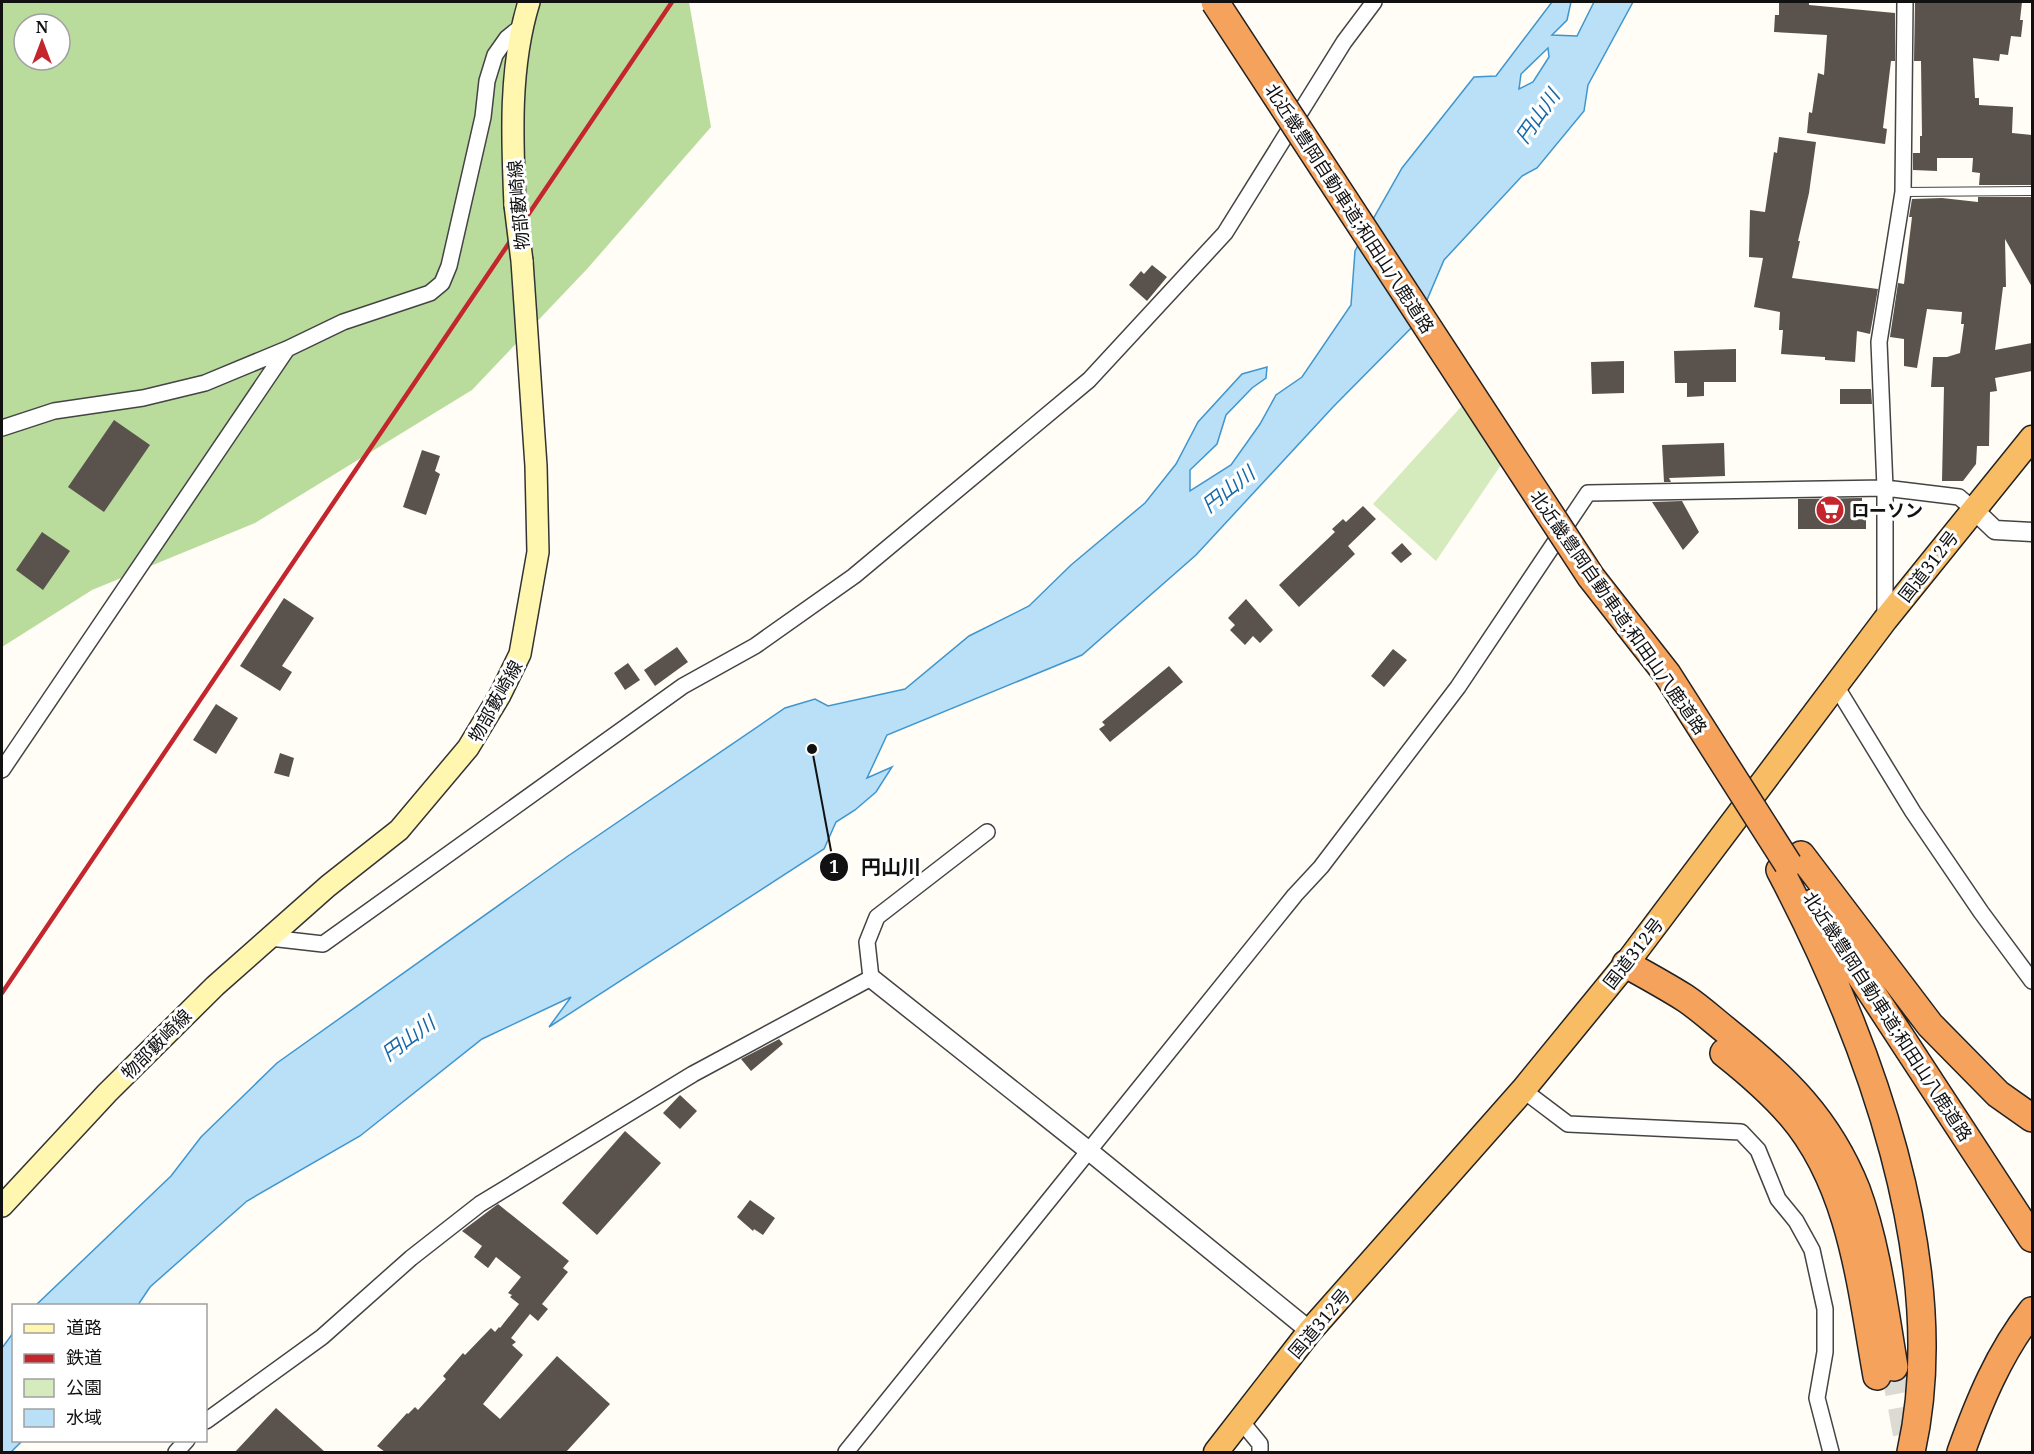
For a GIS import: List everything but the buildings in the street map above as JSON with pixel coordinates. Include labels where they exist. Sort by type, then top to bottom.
[{"type":"highway","name":"北近畿豊岡自動車道;和田山八鹿道路","points":[[1215,2],[1591,577],[1667,674],[2029,1231]]},
{"type":"highway","name":"国道312号","points":[[1216,1452],[1311,1331],[1523,1090],[1626,964],[1885,620],[2032,438]]},
{"type":"highway","points":[[1591,577],[1617,634],[1789,863],[1930,1025],[1998,1094],[2032,1118]]},
{"type":"highway","points":[[1789,863],[1816,942],[1875,1090],[1902,1191],[1917,1268],[1921,1311],[1922,1357],[1919,1402],[1911,1452]]},
{"type":"highway","points":[[1626,964],[1687,999],[1757,1055],[1803,1099],[1818,1119],[1856,1189],[1865,1219],[1880,1280],[1885,1371]]},
{"type":"highway","points":[[1961,1452],[1989,1382],[2005,1351],[2032,1311]]},
{"type":"main road","name":"物部藪崎線","points":[[2,1206],[107,1093],[215,986],[328,886],[399,830],[468,748],[500,695],[520,654],[538,552],[536,466],[522,261],[515,205],[512,138],[516,72],[522,26],[529,2]]},
{"type":"street","points":[[270,938],[323,944],[683,686],[755,646],[854,576],[1089,380],[1225,233],[1344,42],[1374,2]]},
{"type":"street","points":[[1885,620],[1885,488],[1879,342],[1903,192],[1905,2]]},
{"type":"street","points":[[2,428],[54,411],[142,398],[205,383],[343,322],[430,294],[442,283],[448,266],[483,117],[487,81],[495,55],[507,38],[522,26]]},
{"type":"street","points":[[2,770],[286,349]]},
{"type":"street","points":[[846,1452],[1295,895],[1321,867],[1458,687],[1588,493],[1885,488],[1959,497],[1995,530],[2032,532]]},
{"type":"street","points":[[1836,686],[1913,812],[1981,912],[2032,981]]},
{"type":"street","points":[[987,832],[877,917],[867,942],[871,978],[1311,1331]]},
{"type":"street","points":[[207,1420],[322,1337],[411,1258],[480,1204],[693,1074],[871,978]]},
{"type":"street","points":[[1523,1090],[1568,1124],[1741,1132],[1758,1150],[1778,1199],[1796,1221],[1812,1250],[1825,1309],[1825,1352],[1817,1398],[1831,1452]]},
{"type":"street","points":[[1241,1422],[1260,1444],[1260,1452]]},
{"type":"lane","points":[[1903,192],[2032,191]]},
{"type":"green space","points":[[2,2],[689,2],[711,127],[587,269],[472,390],[255,523],[92,590],[2,647]]},
{"type":"green space","points":[[1470,397],[1509,453],[1436,561],[1373,504]]},
{"type":"water","points":[[1552,2],[1571,2],[1567,20],[1552,35],[1577,36],[1594,2],[1633,2],[1588,85],[1584,111],[1537,168],[1522,176],[1444,260],[1418,321],[1333,407],[1196,555],[1082,655],[887,735],[867,778],[892,767],[876,792],[836,822],[824,849],[549,1027],[571,997],[482,1039],[360,1136],[247,1201],[150,1287],[139,1304],[37,1304],[171,1176],[201,1137],[277,1063],[568,856],[785,708],[815,699],[828,706],[905,689],[969,636],[1029,606],[1071,565],[1145,503],[1176,464],[1198,422],[1242,374],[1267,367],[1266,378],[1252,388],[1226,415],[1217,444],[1190,470],[1190,491],[1231,465],[1260,424],[1276,395],[1302,377],[1351,305],[1355,251],[1402,168],[1474,77],[1496,76]],"holes":[[[1548,48],[1549,57],[1533,82],[1519,89],[1521,74]]]},
{"type":"water","points":[[12,1334],[12,1442],[21,1442],[11,1452],[2,1452],[2,1348]]},
{"type":"tunnel","points":[[1894,1367],[1909,1448]]},
{"type":"railway","points":[[2,993],[672,2]]},
{"type":"place","name":"ローソン","points":[[1830,510]]},
{"type":"place","name":"円山川","points":[[812,749]]}]
